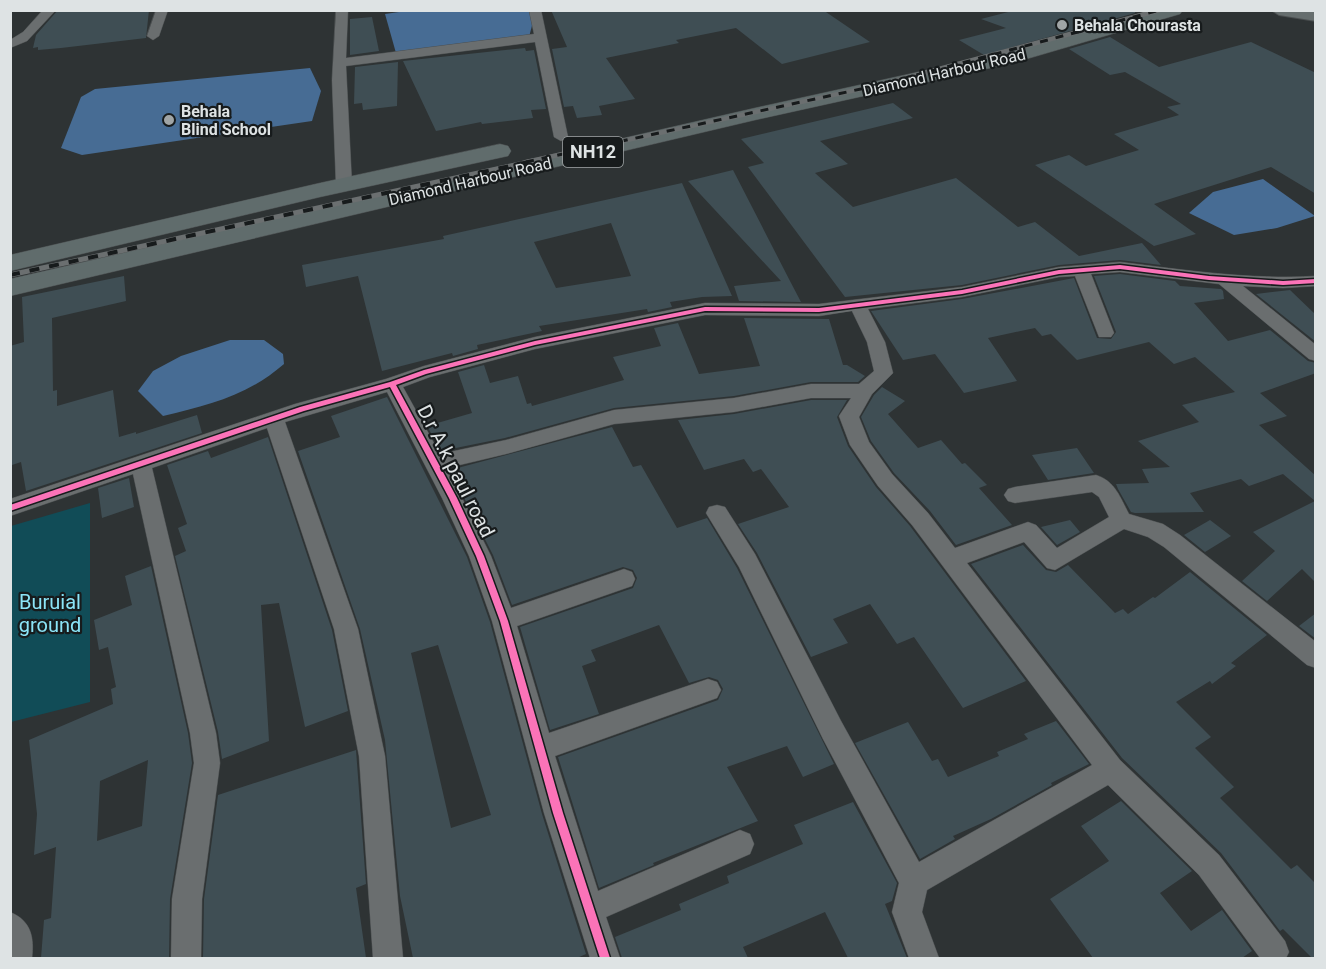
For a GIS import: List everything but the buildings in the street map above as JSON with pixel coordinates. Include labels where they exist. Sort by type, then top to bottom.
[{"type":"highway","name":"Diamond Harbour Road","points":[[538,142],[1003,40],[1106,10]]},
{"type":"highway","name":"Diamond Harbour Road","points":[[10,288],[787,107],[1013,57],[1174,10]]},
{"type":"highway","points":[[771,91],[787,107]]},
{"type":"highway","name":"Diamond Harbour Road","points":[[10,263],[515,147]]},
{"type":"main road","points":[[1279,10],[1316,16]]},
{"type":"street","points":[[10,44],[24,41],[51,10]]},
{"type":"street","points":[[153,36],[162,10]]},
{"type":"street","points":[[342,10],[340,63],[344,185]]},
{"type":"street","points":[[535,10],[561,137]]},
{"type":"street","points":[[340,63],[542,37]]},
{"type":"street","points":[[10,508],[274,419],[392,384],[424,372],[535,343],[705,309],[819,310],[962,292],[1059,272],[1120,267],[1224,279],[1282,283],[1316,281]]},
{"type":"street","points":[[1081,270],[1105,333]]},
{"type":"street","points":[[1224,279],[1316,355]]},
{"type":"street","points":[[857,305],[876,342],[884,365],[884,373],[863,391],[860,401],[849,416],[860,445],[885,480],[920,519],[951,559],[1111,769],[1209,865],[1272,956]]},
{"type":"street","name":"D.r A.k paul road","points":[[392,384],[480,556],[504,621],[540,749],[605,958]]},
{"type":"street","points":[[434,463],[506,447],[614,417],[734,405],[811,392],[863,391]]},
{"type":"street","points":[[274,419],[346,629],[372,756],[388,958]]},
{"type":"street","points":[[141,464],[203,733],[207,763],[187,899],[186,958]]},
{"type":"street","points":[[1015,495],[1096,483],[1107,492],[1121,520],[1155,530],[1172,541],[1316,657]]},
{"type":"street","points":[[717,513],[752,570],[832,730],[914,881],[907,912],[924,958]]},
{"type":"street","points":[[951,559],[1028,531],[1055,561],[1121,520]]},
{"type":"street","points":[[504,621],[624,579]]},
{"type":"street","points":[[540,749],[708,690]]},
{"type":"street","points":[[914,881],[1111,769]]},
{"type":"street","points":[[590,909],[740,843]]},
{"type":"street","points":[[10,927],[18,937],[17,958]]},
{"type":"green space","name":"Buruial ground","points":[[90,503],[90,702],[11,722],[11,526]]},
{"type":"shaded area","points":[[413,10],[530,10],[534,18],[529,37],[396,53],[385,14]]},
{"type":"shaded area","points":[[310,68],[321,91],[312,121],[82,155],[61,148],[81,97],[95,89]]},
{"type":"shaded area","points":[[1263,179],[1315,216],[1277,228],[1234,235],[1189,213],[1213,192]]},
{"type":"shaded area","points":[[230,340],[264,340],[283,354],[284,364],[242,392],[212,403],[163,416],[138,391],[153,371],[181,356]]},
{"type":"railway","points":[[526,162],[879,85],[1160,10]]},
{"type":"railway","points":[[10,275],[533,161]]},
{"type":"cycle path","points":[[392,384],[424,372],[535,343],[705,309],[819,310],[962,292],[1059,272],[1120,267],[1209,278],[1283,283],[1316,281]]},
{"type":"cycle path","points":[[10,508],[302,409],[392,384],[453,498],[480,556],[504,621],[558,813],[605,958]]},
{"type":"place","name":"Behala Chourasta","points":[[1062,25]]},
{"type":"place","name":"Behala Blind School","points":[[169,120]]}]
